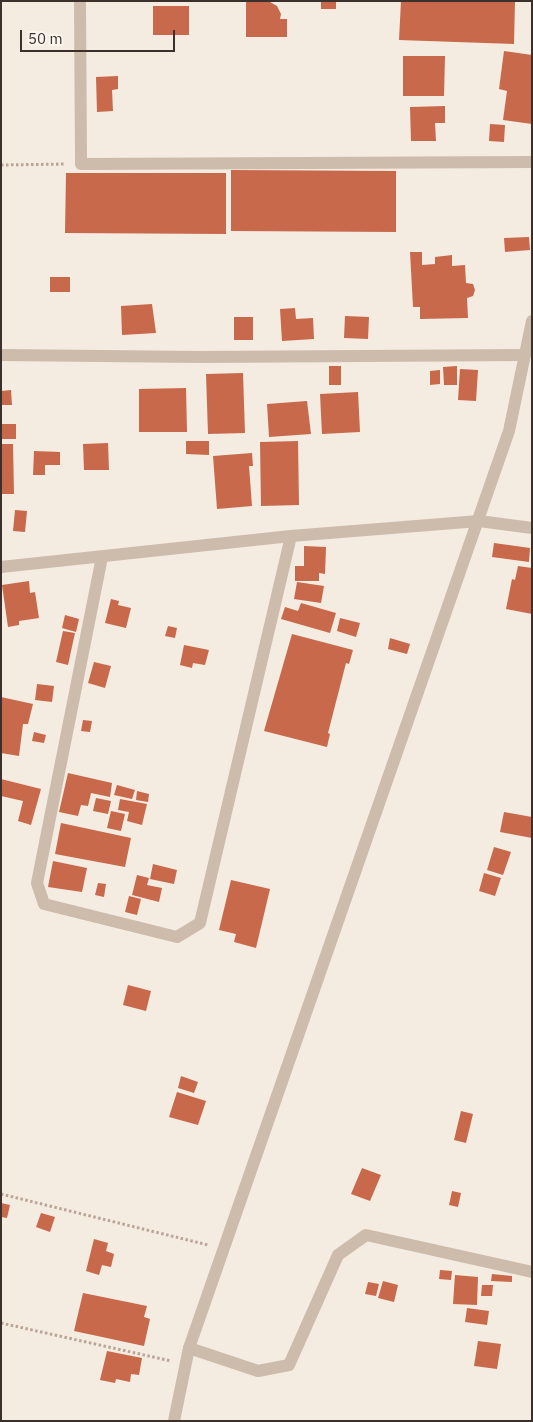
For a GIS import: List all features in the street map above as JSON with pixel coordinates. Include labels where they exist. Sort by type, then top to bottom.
[{"type":"street","points":[[80,1],[81,164],[532,162]]},
{"type":"street","points":[[174,1421],[189,1348],[479,521],[508,431],[532,321]]},
{"type":"street","points":[[1,355],[210,357],[524,355]]},
{"type":"street","points":[[1,567],[291,536],[479,521],[532,528]]},
{"type":"street","points":[[102,557],[37,883],[44,904],[177,937],[200,922],[291,536]]},
{"type":"street","points":[[189,1348],[258,1371],[289,1365],[338,1255],[366,1235],[532,1272]]},
{"type":"path","points":[[1,165],[81,164]]},
{"type":"path","points":[[1,1194],[223,1249]]},
{"type":"path","points":[[1,1323],[185,1364]]},
{"type":"building","points":[[246,1],[270,2],[277,6],[281,14],[280,19],[287,19],[287,37],[246,37]]},
{"type":"building","points":[[321,1],[336,1],[336,9],[321,9]]},
{"type":"building","points":[[401,1],[515,1],[514,44],[399,40]]},
{"type":"building","points":[[153,6],[189,6],[189,35],[153,35]]},
{"type":"building","points":[[504,51],[532,55],[532,124],[503,120],[507,91],[499,89]]},
{"type":"building","points":[[403,56],[445,56],[444,96],[403,96]]},
{"type":"building","points":[[118,76],[118,89],[112,90],[113,111],[97,112],[96,77]]},
{"type":"building","points":[[445,106],[445,123],[435,123],[436,141],[411,141],[410,107]]},
{"type":"building","points":[[490,124],[505,125],[504,142],[489,141]]},
{"type":"building","points":[[231,170],[396,171],[396,232],[231,231]]},
{"type":"building","points":[[66,173],[226,173],[226,234],[65,233]]},
{"type":"building","points":[[529,237],[530,250],[505,252],[504,238]]},
{"type":"building","points":[[410,252],[422,252],[422,265],[435,264],[435,257],[452,255],[452,266],[465,265],[466,283],[473,284],[475,290],[473,296],[467,298],[468,318],[420,319],[420,307],[413,307]]},
{"type":"building","points":[[50,277],[70,277],[70,292],[50,292]]},
{"type":"building","points":[[152,304],[156,333],[122,335],[121,306]]},
{"type":"building","points":[[295,308],[296,319],[313,318],[314,339],[282,341],[280,309]]},
{"type":"building","points":[[345,316],[369,317],[368,339],[344,338]]},
{"type":"building","points":[[234,317],[253,317],[253,340],[234,340]]},
{"type":"building","points":[[329,366],[341,366],[341,385],[329,385]]},
{"type":"building","points":[[457,366],[457,385],[444,385],[443,367]]},
{"type":"building","points":[[460,369],[478,370],[476,401],[458,400]]},
{"type":"building","points":[[440,370],[440,384],[430,385],[430,371]]},
{"type":"building","points":[[243,373],[245,433],[208,434],[206,374]]},
{"type":"building","points":[[186,388],[187,432],[139,432],[139,389]]},
{"type":"building","points":[[11,390],[12,405],[1,405],[1,391]]},
{"type":"building","points":[[358,392],[360,432],[322,434],[320,394]]},
{"type":"building","points":[[307,401],[311,434],[269,437],[267,404]]},
{"type":"building","points":[[1,424],[16,424],[16,439],[1,439]]},
{"type":"building","points":[[186,441],[209,441],[209,455],[186,454]]},
{"type":"building","points":[[298,441],[299,505],[261,506],[260,442]]},
{"type":"building","points":[[108,443],[109,470],[84,470],[83,444]]},
{"type":"building","points":[[1,444],[13,444],[14,494],[1,494]]},
{"type":"building","points":[[34,451],[60,452],[60,465],[45,465],[45,475],[33,475]]},
{"type":"building","points":[[252,453],[253,466],[249,466],[252,506],[217,509],[213,456]]},
{"type":"building","points":[[15,510],[27,511],[25,532],[13,531]]},
{"type":"building","points":[[494,543],[530,548],[529,562],[492,557]]},
{"type":"building","points":[[304,546],[326,547],[325,574],[319,573],[319,581],[295,581],[295,566],[304,566]]},
{"type":"building","points":[[518,566],[532,568],[532,614],[506,609],[512,579],[515,580]]},
{"type":"building","points":[[29,581],[30,593],[35,592],[39,618],[19,621],[19,625],[8,627],[2,585]]},
{"type":"building","points":[[297,582],[324,586],[321,603],[294,599]]},
{"type":"building","points":[[111,599],[119,601],[118,605],[131,608],[126,628],[105,623]]},
{"type":"building","points":[[301,603],[336,613],[330,633],[281,619],[285,607],[298,611]]},
{"type":"building","points":[[65,615],[79,619],[76,632],[62,628]]},
{"type":"building","points":[[340,618],[360,623],[356,637],[337,631]]},
{"type":"building","points":[[168,626],[177,628],[175,638],[165,636]]},
{"type":"building","points":[[63,631],[75,633],[68,665],[56,662]]},
{"type":"building","points":[[292,634],[353,650],[349,664],[346,663],[328,733],[330,734],[327,747],[264,731]]},
{"type":"building","points":[[390,638],[410,644],[407,654],[388,649]]},
{"type":"building","points":[[184,645],[209,650],[205,665],[193,663],[192,668],[180,665]]},
{"type":"building","points":[[94,662],[111,666],[105,688],[88,683]]},
{"type":"building","points":[[37,684],[54,686],[52,702],[35,700]]},
{"type":"building","points":[[1,697],[33,704],[28,724],[23,724],[19,756],[1,753]]},
{"type":"building","points":[[83,720],[92,721],[90,732],[81,731]]},
{"type":"building","points":[[34,732],[46,735],[44,743],[32,741]]},
{"type":"building","points":[[68,773],[112,783],[110,797],[91,793],[88,806],[81,805],[78,816],[59,812]]},
{"type":"building","points":[[1,779],[41,789],[31,825],[18,821],[23,801],[1,796]]},
{"type":"building","points":[[117,785],[135,790],[132,799],[114,795]]},
{"type":"building","points":[[137,791],[149,794],[148,802],[136,800]]},
{"type":"building","points":[[96,798],[111,801],[108,814],[93,811]]},
{"type":"building","points":[[120,799],[147,804],[142,825],[127,821],[129,812],[118,810]]},
{"type":"building","points":[[111,811],[125,814],[121,831],[107,828]]},
{"type":"building","points":[[504,812],[532,817],[532,838],[500,832]]},
{"type":"building","points":[[61,823],[131,838],[125,867],[55,854]]},
{"type":"building","points":[[494,847],[511,852],[503,875],[487,870]]},
{"type":"building","points":[[53,861],[87,868],[82,892],[48,887]]},
{"type":"building","points":[[153,864],[177,870],[174,884],[150,879]]},
{"type":"building","points":[[484,873],[501,878],[495,896],[479,891]]},
{"type":"building","points":[[137,875],[149,878],[147,885],[162,888],[159,902],[132,895]]},
{"type":"building","points":[[231,880],[270,889],[256,948],[234,942],[236,934],[219,930]]},
{"type":"building","points":[[98,883],[106,884],[104,897],[95,895]]},
{"type":"building","points":[[129,896],[141,899],[137,915],[125,912]]},
{"type":"building","points":[[128,985],[151,991],[146,1011],[123,1005]]},
{"type":"building","points":[[181,1076],[198,1082],[194,1093],[178,1088]]},
{"type":"building","points":[[177,1092],[206,1101],[198,1125],[169,1117]]},
{"type":"building","points":[[461,1111],[473,1114],[466,1143],[454,1140]]},
{"type":"building","points":[[362,1168],[381,1175],[370,1201],[351,1194]]},
{"type":"building","points":[[452,1191],[461,1193],[458,1207],[449,1205]]},
{"type":"building","points":[[1,1203],[10,1205],[7,1218],[1,1217]]},
{"type":"building","points":[[41,1213],[55,1217],[50,1232],[36,1227]]},
{"type":"building","points":[[94,1239],[108,1243],[106,1251],[114,1254],[111,1267],[102,1265],[99,1275],[86,1271]]},
{"type":"building","points":[[440,1270],[452,1271],[451,1280],[439,1279]]},
{"type":"building","points":[[492,1274],[512,1276],[512,1282],[491,1281]]},
{"type":"building","points":[[455,1275],[478,1277],[477,1305],[453,1304]]},
{"type":"building","points":[[383,1281],[398,1285],[394,1302],[378,1298]]},
{"type":"building","points":[[368,1282],[379,1284],[376,1296],[365,1294]]},
{"type":"building","points":[[482,1285],[493,1285],[492,1296],[481,1296]]},
{"type":"building","points":[[83,1293],[147,1306],[144,1317],[150,1319],[144,1346],[74,1331]]},
{"type":"building","points":[[467,1308],[489,1311],[487,1325],[465,1322]]},
{"type":"building","points":[[478,1341],[501,1344],[497,1369],[474,1366]]},
{"type":"building","points":[[107,1351],[142,1358],[139,1375],[131,1374],[130,1382],[116,1379],[115,1383],[100,1380]]}]
